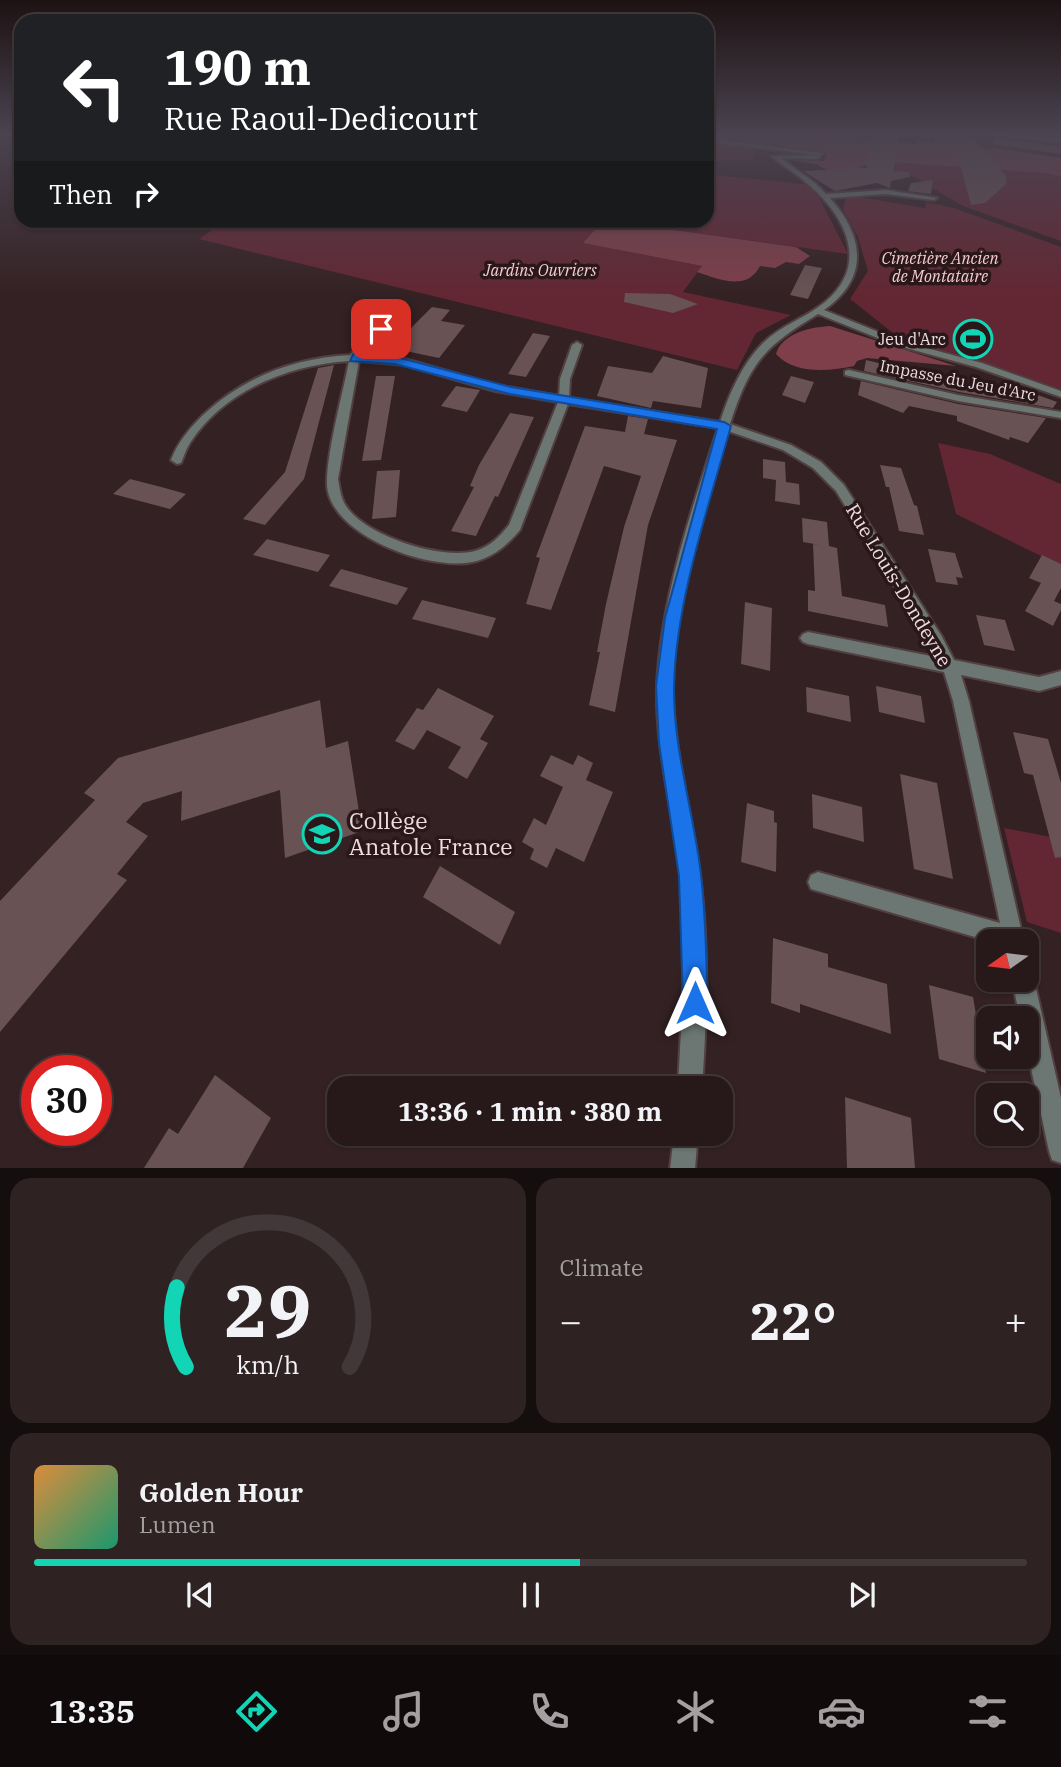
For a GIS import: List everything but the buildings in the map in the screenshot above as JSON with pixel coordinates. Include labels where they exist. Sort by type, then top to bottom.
[{"type":"street","points":[[692,1076],[695,1003],[693,916],[690,876],[666,722],[665,686],[674,618],[696,524],[724,426],[742,381],[761,351],[782,332],[818,311],[843,288],[856,263],[854,246],[827,196],[818,188]]},
{"type":"street","points":[[827,196],[886,192],[934,198]]},
{"type":"street","points":[[818,311],[898,343],[979,365],[1061,394]]},
{"type":"street","points":[[404,327],[374,332],[354,359],[331,479],[334,498],[349,521],[363,530],[418,554],[443,560],[477,556],[497,546],[511,533],[564,401],[565,379],[577,345]]},
{"type":"street","name":"Rue Louis-Dondeyne","points":[[177,460],[187,438],[237,392],[292,368],[354,359],[396,360],[499,388],[724,426],[780,443],[808,457],[831,477],[950,667],[961,701],[1012,929]]},
{"type":"street","name":"Impasse du Jeu d'Arc","points":[[849,373],[958,398],[1061,415]]},
{"type":"street","points":[[808,638],[1039,684],[1061,678]]},
{"type":"street","name":"Rue Louis-Dondeyne","points":[[817,882],[979,929]]},
{"type":"street","points":[[1026,992],[1061,1152]]},
{"type":"street","points":[[682,1168],[685,1146]]},
{"type":"green space","points":[[714,188],[813,188],[848,254],[660,228],[714,228]]},
{"type":"green space","points":[[932,188],[1061,188],[1061,241],[963,206]]},
{"type":"green space","name":"Cimetière Ancien de Montataire","points":[[846,197],[925,208],[926,202],[954,208],[1061,247],[1061,389],[958,354],[902,340],[850,299],[868,271],[858,237],[843,209]]},
{"type":"green space","name":"Jardins Ouvriers","points":[[215,228],[597,228],[584,243],[702,266],[683,292],[791,315],[756,333],[737,370],[199,239]]},
{"type":"green space","points":[[938,443],[990,454],[1061,484],[1061,566],[956,514]]},
{"type":"green space","points":[[1004,828],[1061,839],[1061,933],[1027,922]]},
{"type":"shaded area","points":[[597,228],[660,228],[796,247],[810,256],[799,264],[786,262],[775,268],[760,266],[748,279],[731,281],[697,272],[702,266],[583,243]]},
{"type":"shaded area","points":[[830,326],[956,366],[867,358],[857,361],[854,366],[813,370],[793,365],[776,354],[784,341],[798,332]]},
{"type":"place","name":"Jeu d'Arc","points":[[973,339]]},
{"type":"place","name":"Collège Anatole France","points":[[322,834]]},
{"type":"route","points":[[381,329],[374,332],[357,351],[354,359],[396,360],[510,391],[724,426],[696,524],[674,618],[665,686],[669,743],[690,876],[695,1003]]}]
